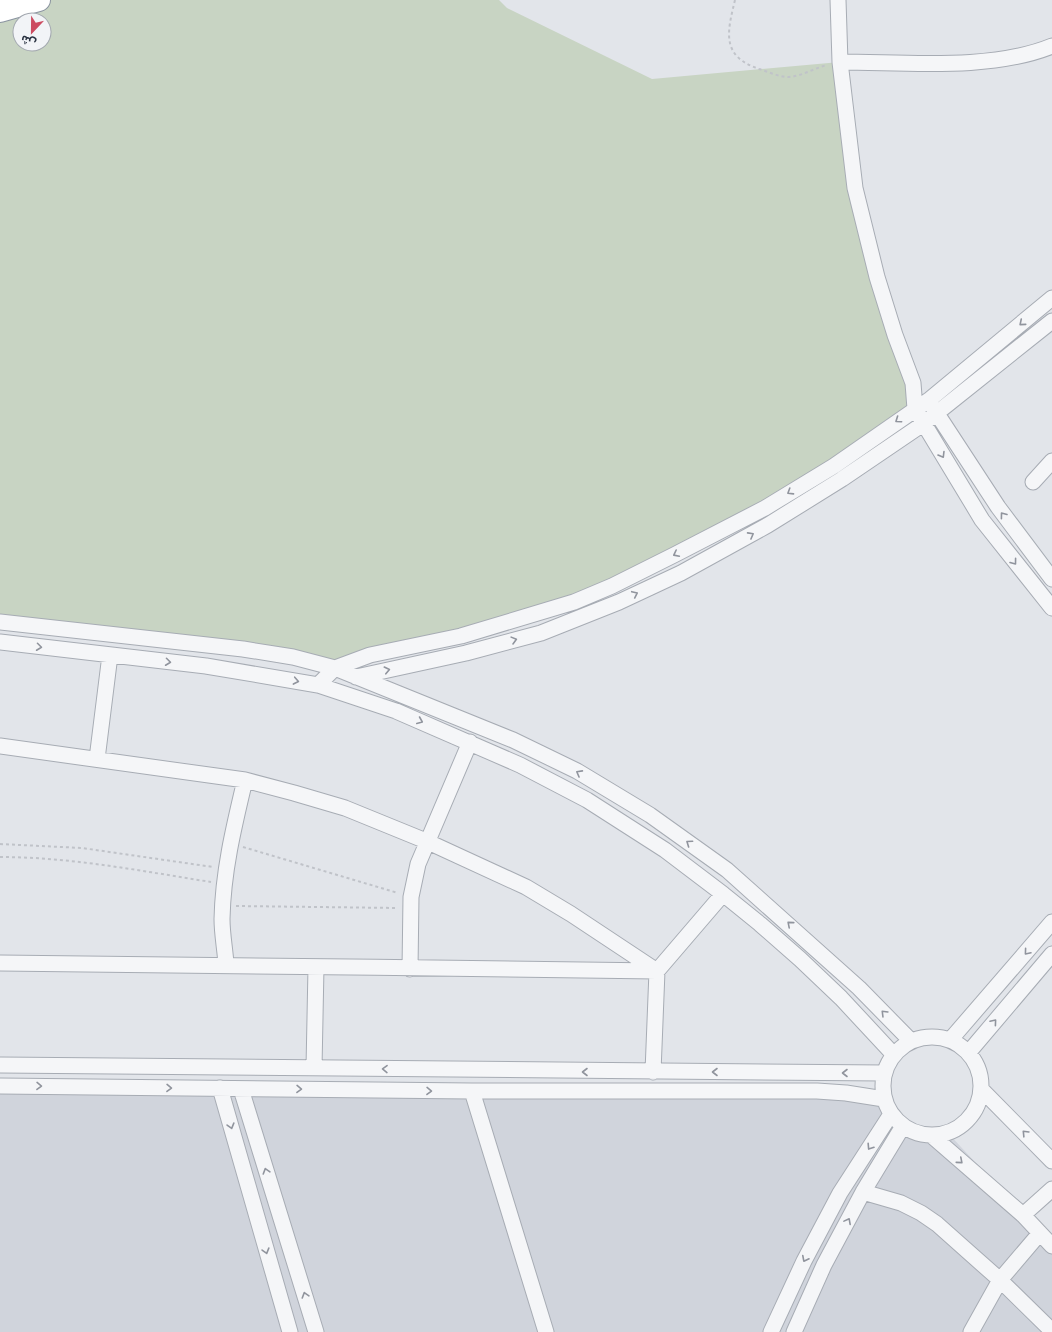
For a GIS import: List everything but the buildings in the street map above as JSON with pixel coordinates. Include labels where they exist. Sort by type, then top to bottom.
[{"type":"highway","points":[[0,11],[39,0]]},
{"type":"street","points":[[838,0],[840,62],[854,188],[877,276],[895,335],[912,383],[915,409],[982,520],[1052,608]]},
{"type":"street","points":[[840,62],[936,62],[994,60],[1022,56],[1052,46]]},
{"type":"street","points":[[318,686],[335,668],[370,655],[461,636],[536,615],[574,602],[612,586],[765,508],[834,466],[929,400],[1052,298]]},
{"type":"street","points":[[341,692],[358,676],[466,653],[541,633],[619,602],[681,573],[768,525],[842,479],[923,424],[1052,321]]},
{"type":"street","points":[[912,383],[929,400],[998,507],[1052,579]]},
{"type":"street","points":[[1033,482],[1052,461]]},
{"type":"street","points":[[0,622],[243,649],[293,657],[335,668],[358,676],[513,740],[577,771],[650,815],[728,870],[859,988],[911,1041]]},
{"type":"street","points":[[0,642],[228,669],[318,686],[341,692],[396,711],[520,765],[587,800],[665,850],[723,894],[800,959],[841,998],[894,1055]]},
{"type":"street","points":[[97,759],[110,655]]},
{"type":"street","points":[[410,969],[411,903],[418,864],[426,841],[470,742]]},
{"type":"street","points":[[0,746],[245,780],[294,792],[345,808],[426,841],[526,888],[571,914],[657,971]]},
{"type":"street","points":[[226,964],[222,920],[225,877],[230,843],[245,780]]},
{"type":"street","points":[[653,1072],[657,971],[723,894]]},
{"type":"street","points":[[952,1040],[1052,922]]},
{"type":"street","points":[[969,1052],[1052,954]]},
{"type":"street","points":[[0,963],[226,964],[410,969],[657,971]]},
{"type":"street","points":[[314,1068],[316,967]]},
{"type":"street","points":[[926,1037],[952,1040],[969,1052],[980,1076],[982,1090],[975,1111],[963,1125],[948,1133],[931,1135],[916,1133],[903,1126],[891,1114],[884,1099],[884,1073],[894,1055],[911,1041],[926,1037]]},
{"type":"street","points":[[0,1065],[884,1073]]},
{"type":"street","points":[[0,1086],[472,1091],[818,1091],[846,1093],[884,1099]]},
{"type":"street","points":[[220,1088],[290,1332]]},
{"type":"street","points":[[241,1089],[316,1332]]},
{"type":"street","points":[[982,1090],[1052,1161]]},
{"type":"street","points":[[472,1091],[546,1332]]},
{"type":"street","points":[[771,1332],[804,1261],[840,1193],[891,1114]]},
{"type":"street","points":[[794,1332],[824,1265],[863,1192],[903,1126]]},
{"type":"street","points":[[931,1135],[1023,1215],[1052,1246]]},
{"type":"street","points":[[1023,1215],[1052,1189]]},
{"type":"street","points":[[863,1192],[901,1202],[937,1224],[1000,1280],[1052,1331]]},
{"type":"street","points":[[971,1332],[1000,1280],[1040,1233]]},
{"type":"path","points":[[735,0],[728,30],[729,44],[740,60],[777,75],[789,77],[840,62]]},
{"type":"path","points":[[230,843],[411,903]]},
{"type":"path","points":[[0,844],[82,848],[225,877]]},
{"type":"path","points":[[0,857],[26,857],[225,877]]},
{"type":"path","points":[[223,906],[411,903]]},
{"type":"shaded area","points":[[0,1086],[884,1099],[903,1126],[948,1133],[1052,1245],[1052,1332],[0,1332]]},
{"type":"green space","points":[[0,0],[499,0],[507,8],[652,79],[840,62],[847,132],[915,409],[834,466],[612,586],[335,668],[0,622]]}]
